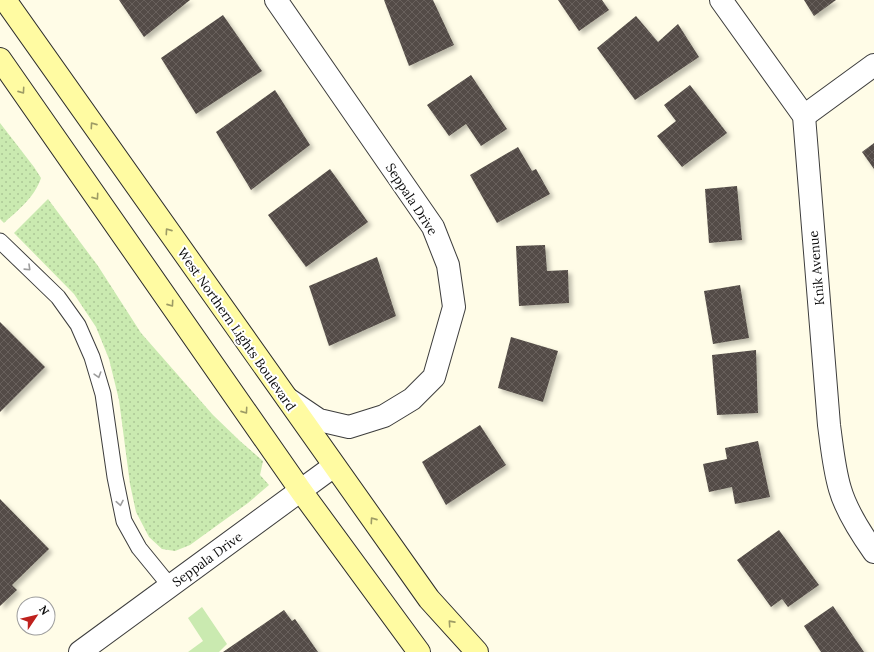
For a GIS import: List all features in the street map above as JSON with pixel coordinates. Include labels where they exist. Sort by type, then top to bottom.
[{"type":"street","name":"West Northern Lights Boulevard","points":[[5,0],[429,599],[477,652]]},
{"type":"street","name":"Seppala Drive","points":[[276,0],[433,227],[448,265],[454,307],[434,378],[412,399],[384,416],[349,426],[319,420],[286,398]]},
{"type":"street","points":[[721,0],[804,116],[874,66]]},
{"type":"street","points":[[0,59],[301,491],[419,652]]},
{"type":"street","name":"Knik Avenue","points":[[804,116],[829,425],[834,461],[840,490],[849,509],[874,552]]},
{"type":"street","name":"Seppala Drive","points":[[80,652],[334,466]]},
{"type":"lane","points":[[0,241],[58,297],[78,325],[92,357],[103,394],[115,477],[124,521],[139,548],[170,586]]},
{"type":"green space","points":[[0,123],[41,178],[35,191],[4,223],[0,219]]},
{"type":"green space","points":[[48,199],[98,266],[141,333],[213,415],[263,461],[260,475],[269,485],[248,503],[190,545],[175,551],[162,549],[149,537],[136,512],[130,484],[119,400],[109,359],[96,327],[74,294],[14,233]]},
{"type":"green space","points":[[202,607],[227,644],[219,652],[188,652],[203,641],[188,618]]},
{"type":"building","points":[[119,0],[190,0],[144,37]]},
{"type":"building","points":[[384,0],[433,0],[454,45],[409,66]]},
{"type":"building","points":[[558,0],[602,0],[609,10],[579,31]]},
{"type":"building","points":[[804,0],[836,0],[814,16]]},
{"type":"building","points":[[223,15],[262,71],[196,114],[161,58]]},
{"type":"building","points":[[636,16],[658,42],[678,24],[699,57],[635,100],[597,48]]},
{"type":"building","points":[[471,75],[507,129],[481,146],[466,124],[449,136],[427,105]]},
{"type":"building","points":[[690,85],[727,133],[682,167],[657,136],[676,121],[664,105]]},
{"type":"building","points":[[275,90],[310,145],[251,190],[216,132]]},
{"type":"building","points":[[874,143],[874,169],[862,152]]},
{"type":"building","points":[[518,147],[532,171],[536,169],[550,194],[497,223],[470,175]]},
{"type":"building","points":[[330,169],[368,222],[306,267],[268,215]]},
{"type":"building","points":[[737,186],[742,240],[709,243],[705,189]]},
{"type":"building","points":[[545,245],[547,271],[568,270],[569,303],[519,306],[516,246]]},
{"type":"building","points":[[377,257],[396,316],[329,346],[309,286]]},
{"type":"building","points":[[740,285],[749,338],[713,344],[704,291]]},
{"type":"building","points":[[0,322],[45,367],[0,412]]},
{"type":"building","points":[[511,337],[558,351],[543,402],[498,388]]},
{"type":"building","points":[[756,350],[758,413],[717,415],[712,355]]},
{"type":"building","points":[[480,425],[506,465],[446,505],[422,462]]},
{"type":"building","points":[[758,441],[770,497],[735,504],[732,487],[709,492],[703,464],[727,459],[725,448]]},
{"type":"building","points":[[0,499],[49,549],[12,585],[17,590],[0,606]]},
{"type":"building","points":[[779,530],[819,585],[788,607],[782,599],[771,607],[737,560]]},
{"type":"building","points":[[833,606],[864,652],[821,652],[804,626]]},
{"type":"building","points":[[284,610],[292,621],[295,619],[318,652],[223,652]]}]
